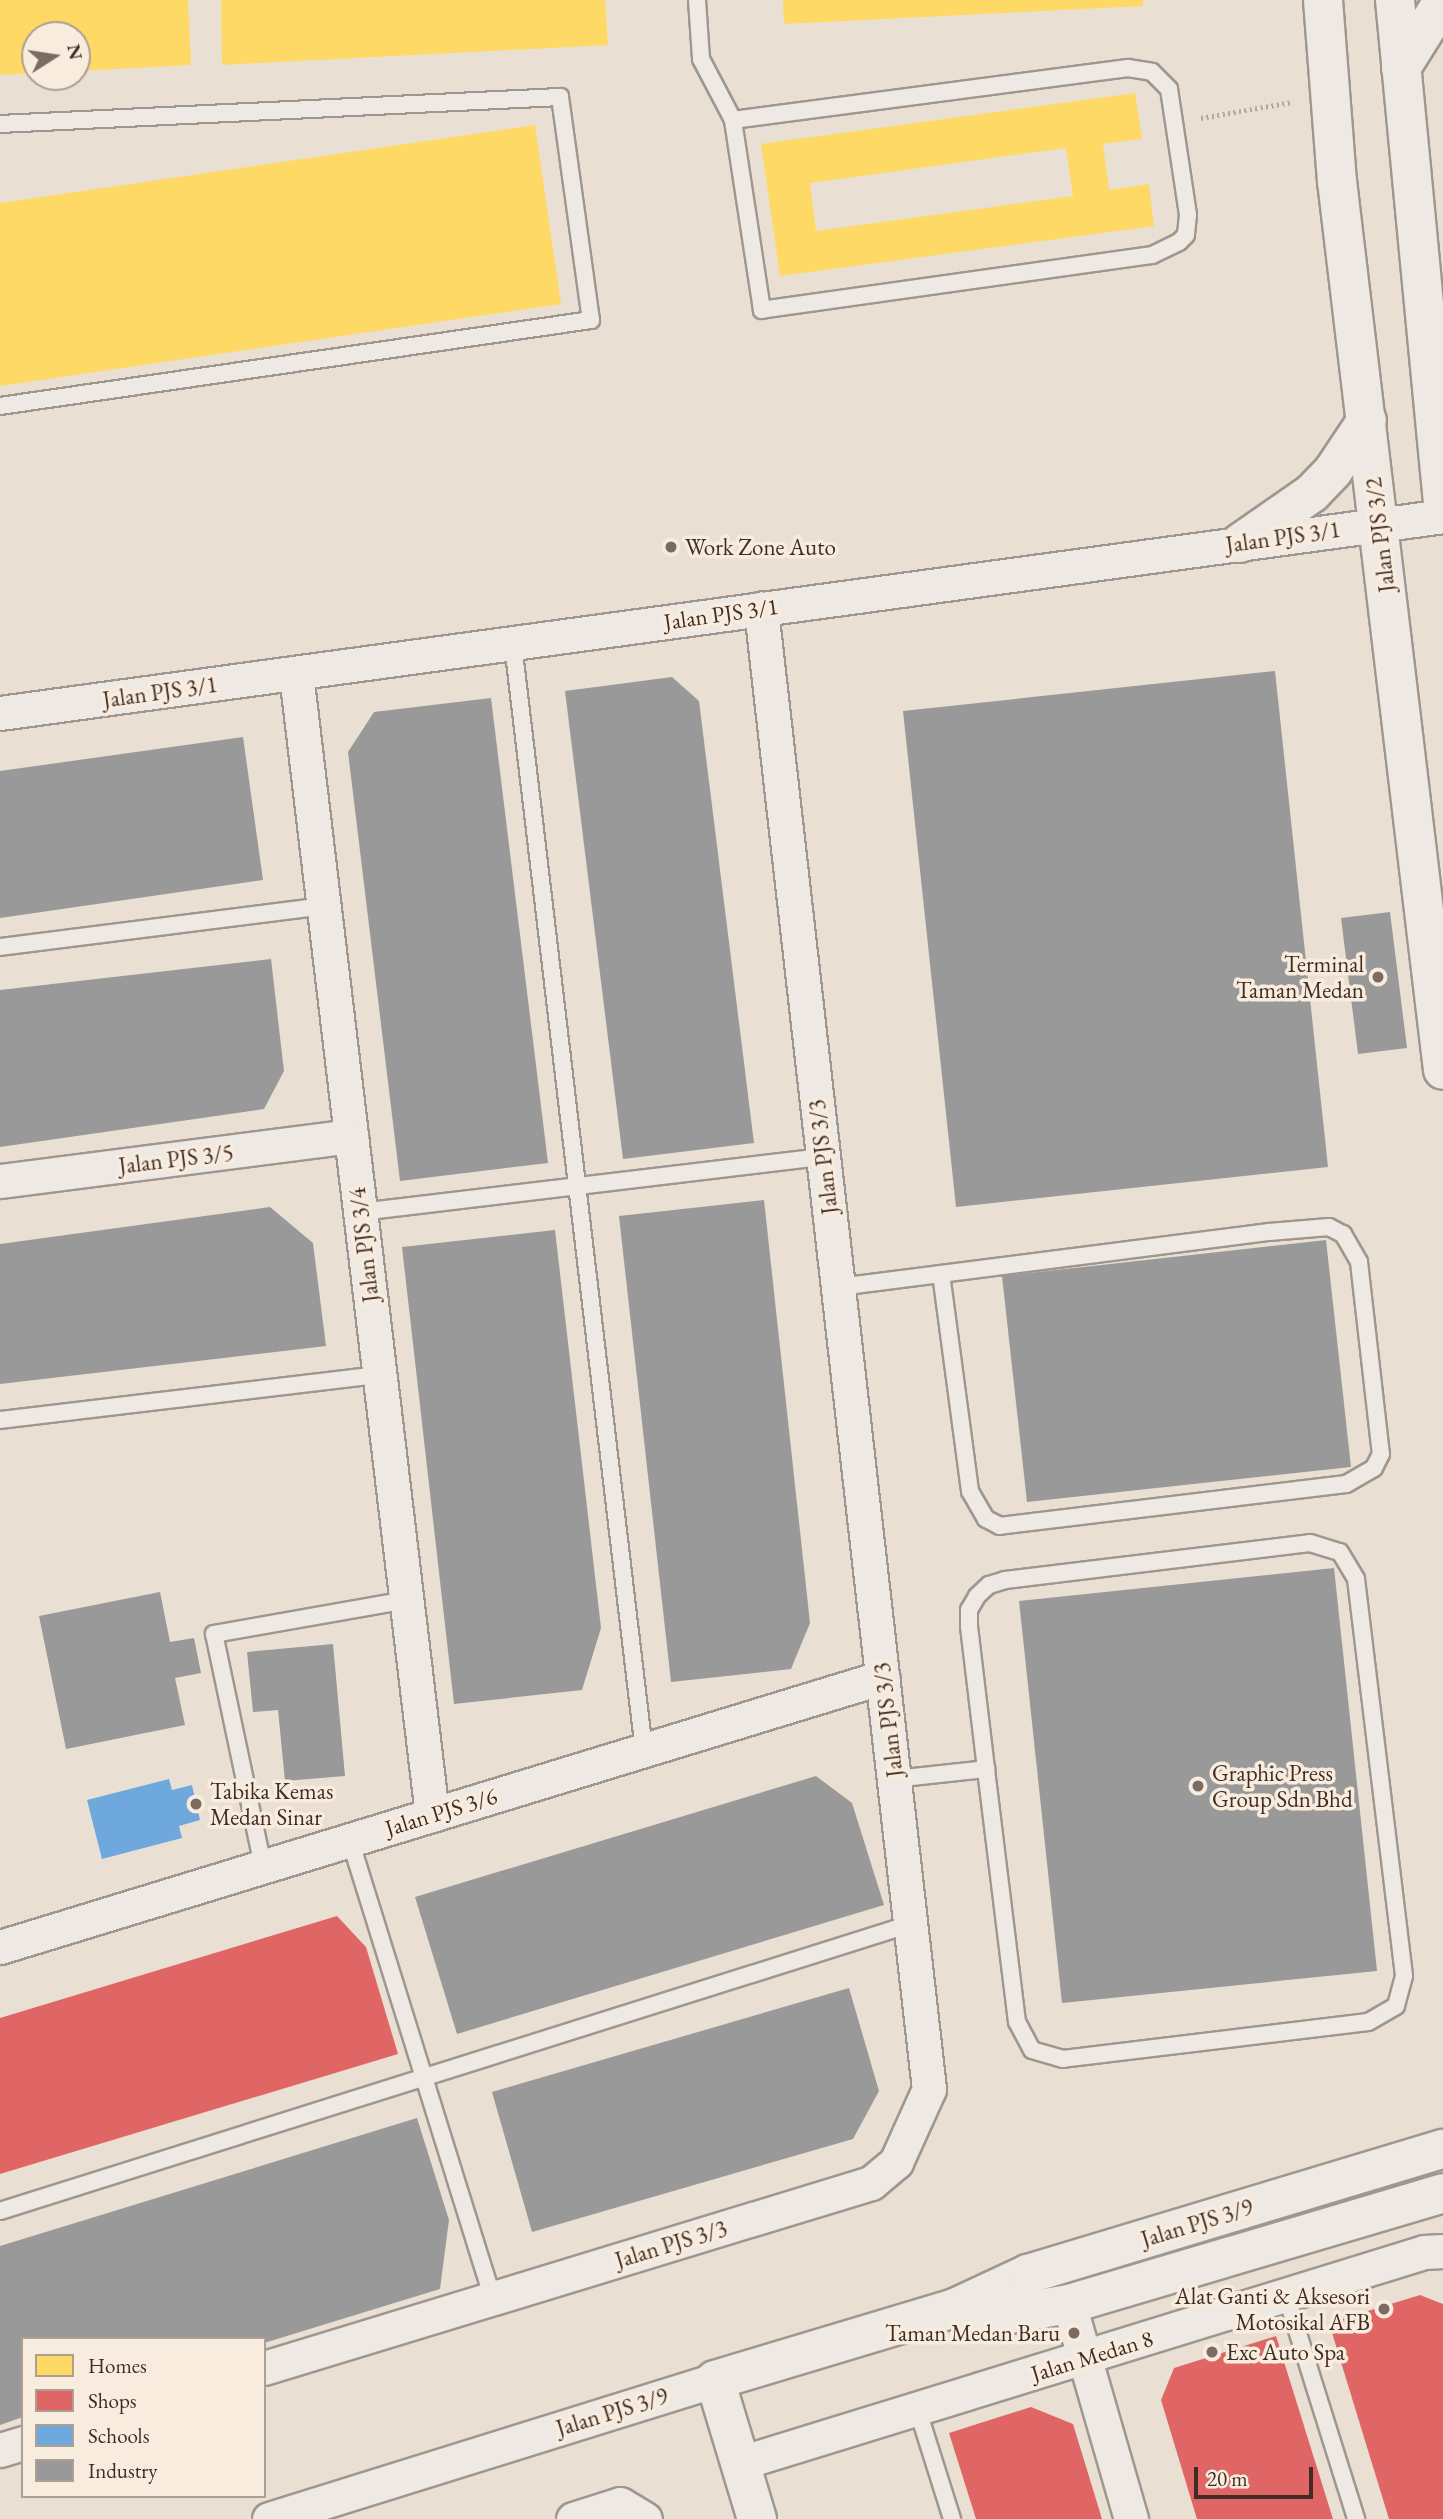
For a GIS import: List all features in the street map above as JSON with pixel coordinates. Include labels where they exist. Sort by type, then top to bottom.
[{"type":"main road","name":"Jalan PJS 3/2","points":[[1322,0],[1367,420],[1443,1070]]},
{"type":"main road","points":[[1395,0],[1443,503]]},
{"type":"main road","points":[[1401,68],[1443,1]]},
{"type":"main road","points":[[1240,543],[1312,493],[1333,471],[1367,420]]},
{"type":"main road","name":"Jalan PJS 3/9","points":[[715,2380],[955,2308],[1028,2274],[1443,2149]]},
{"type":"main road","name":"Jalan PJS 3/9","points":[[955,2308],[993,2317],[1069,2304],[1443,2193]]},
{"type":"main road","points":[[715,2380],[757,2519]]},
{"type":"street","name":"Jalan PJS 3/1","points":[[0,713],[1443,516]]},
{"type":"street","name":"Jalan PJS 3/3","points":[[266,2367],[871,2183],[896,2162],[929,2090],[761,609]]},
{"type":"street","name":"Jalan PJS 3/4","points":[[296,674],[432,1815]]},
{"type":"street","name":"Jalan PJS 3/5","points":[[0,1181],[351,1136]]},
{"type":"street","name":"Jalan PJS 3/6","points":[[0,1947],[883,1677]]},
{"type":"street","name":"Jalan Medan 8","points":[[740,2463],[918,2411],[1424,2252],[1443,2251]]},
{"type":"street","points":[[1069,2304],[1082,2360],[1131,2519]]},
{"type":"street","name":"Jalan PJS 3/9","points":[[269,2519],[320,2511],[715,2380]]},
{"type":"street","points":[[0,2450],[21,2444]]},
{"type":"street","points":[[573,2519],[620,2504],[645,2519]]},
{"type":"lane","points":[[697,0],[701,59],[733,120],[762,310],[1152,255],[1169,248],[1186,235],[1188,215],[1169,89],[1161,79],[1140,68],[733,120]]},
{"type":"lane","points":[[0,124],[560,97],[591,320],[0,406]]},
{"type":"lane","points":[[513,644],[644,1750]]},
{"type":"lane","points":[[0,947],[324,906]]},
{"type":"lane","points":[[360,1212],[823,1157]]},
{"type":"lane","points":[[839,1287],[941,1274],[1329,1227],[1343,1234],[1359,1262],[1381,1454],[1374,1468],[1346,1484],[1000,1526],[986,1519],[970,1491],[941,1274]]},
{"type":"lane","points":[[0,1420],[379,1376]]},
{"type":"lane","points":[[1310,1543],[1340,1552],[1351,1564],[1359,1606],[1404,1976],[1396,2006],[1368,2022],[1071,2058],[1047,2058],[1032,2050],[1017,2022],[986,1769],[969,1610],[989,1585],[1310,1543]]},
{"type":"lane","points":[[263,1866],[214,1634],[406,1600]]},
{"type":"lane","points":[[894,1779],[986,1769]]},
{"type":"lane","points":[[350,1840],[493,2298]]},
{"type":"lane","points":[[0,2211],[911,1924]]},
{"type":"lane","points":[[1286,2295],[1356,2519]]},
{"type":"lane","points":[[918,2411],[952,2519]]},
{"type":"path","points":[[1174,122],[1331,96]]},
{"type":"building: Homes","points":[[0,0],[188,0],[191,65],[91,70],[91,21],[21,21],[21,74],[0,75]]},
{"type":"building: Homes","points":[[221,0],[605,0],[608,45],[222,65]]},
{"type":"building: Homes","points":[[783,0],[1143,0],[1143,6],[784,24]]},
{"type":"building: Homes","points":[[1135,93],[1142,139],[1103,144],[1109,190],[1149,184],[1154,226],[780,276],[761,144]],"holes":[[[1066,148],[1073,196],[816,231],[810,183]]]},
{"type":"building: Homes","points":[[535,125],[561,304],[0,386],[0,203]]},
{"type":"building: Shops","points":[[337,1916],[366,1947],[398,2054],[0,2174],[0,2018]]},
{"type":"building: Shops","points":[[1420,2295],[1443,2304],[1443,2519],[1389,2519],[1329,2323]]},
{"type":"building: Shops","points":[[1276,2336],[1333,2519],[1197,2519],[1161,2400],[1174,2368]]},
{"type":"building: Shops","points":[[1031,2407],[1073,2424],[1102,2519],[976,2519],[949,2433]]},
{"type":"building: Schools","points":[[169,1779],[172,1790],[192,1785],[200,1820],[179,1826],[182,1838],[102,1859],[87,1800]]},
{"type":"building: Industry","points":[[1275,671],[1328,1167],[956,1207],[903,711]]},
{"type":"building: Industry","points":[[672,677],[699,701],[754,1143],[623,1159],[565,691]]},
{"type":"building: Industry","points":[[491,698],[548,1163],[400,1181],[348,752],[374,712]]},
{"type":"building: Industry","points":[[243,737],[263,880],[0,918],[0,771]]},
{"type":"building: Industry","points":[[1390,912],[1407,1048],[1358,1054],[1341,918]]},
{"type":"building: Industry","points":[[271,959],[284,1071],[264,1109],[0,1147],[0,990]]},
{"type":"building: Industry","points":[[764,1200],[810,1623],[791,1669],[671,1682],[619,1216]]},
{"type":"building: Industry","points":[[270,1207],[313,1243],[326,1346],[0,1384],[0,1244]]},
{"type":"building: Industry","points":[[555,1230],[601,1628],[582,1690],[454,1704],[402,1247]]},
{"type":"building: Industry","points":[[1326,1240],[1351,1467],[1027,1502],[1002,1276]]},
{"type":"building: Industry","name":"Graphic Press Group Sdn Bhd","points":[[1334,1568],[1377,1971],[1062,2003],[1019,1601]]},
{"type":"building: Industry","points":[[160,1592],[170,1642],[194,1638],[201,1673],[175,1678],[185,1725],[66,1749],[39,1616]]},
{"type":"building: Industry","points":[[333,1644],[345,1776],[285,1781],[278,1710],[253,1712],[247,1652]]},
{"type":"building: Industry","points":[[816,1776],[852,1803],[884,1905],[457,2034],[415,1897]]},
{"type":"building: Industry","points":[[849,1988],[879,2091],[853,2139],[532,2232],[492,2092]]},
{"type":"building: Industry","points":[[417,2118],[449,2220],[440,2289],[266,2342],[266,2337],[21,2337],[21,2418],[0,2425],[0,2246]]},
{"type":"place","name":"Work Zone Auto","points":[[671,547]]},
{"type":"place","name":"Terminal Taman Medan","points":[[1378,977]]},
{"type":"place","name":"Graphic Press Group Sdn Bhd","points":[[1198,1786]]},
{"type":"place","name":"Tabika Kemas Medan Sinar","points":[[196,1804]]},
{"type":"place","name":"Alat Ganti & Aksesori Motosikal AFB","points":[[1384,2309]]},
{"type":"place","name":"Taman Medan Baru","points":[[1074,2333]]},
{"type":"place","name":"Exc Auto Spa","points":[[1212,2352]]}]
